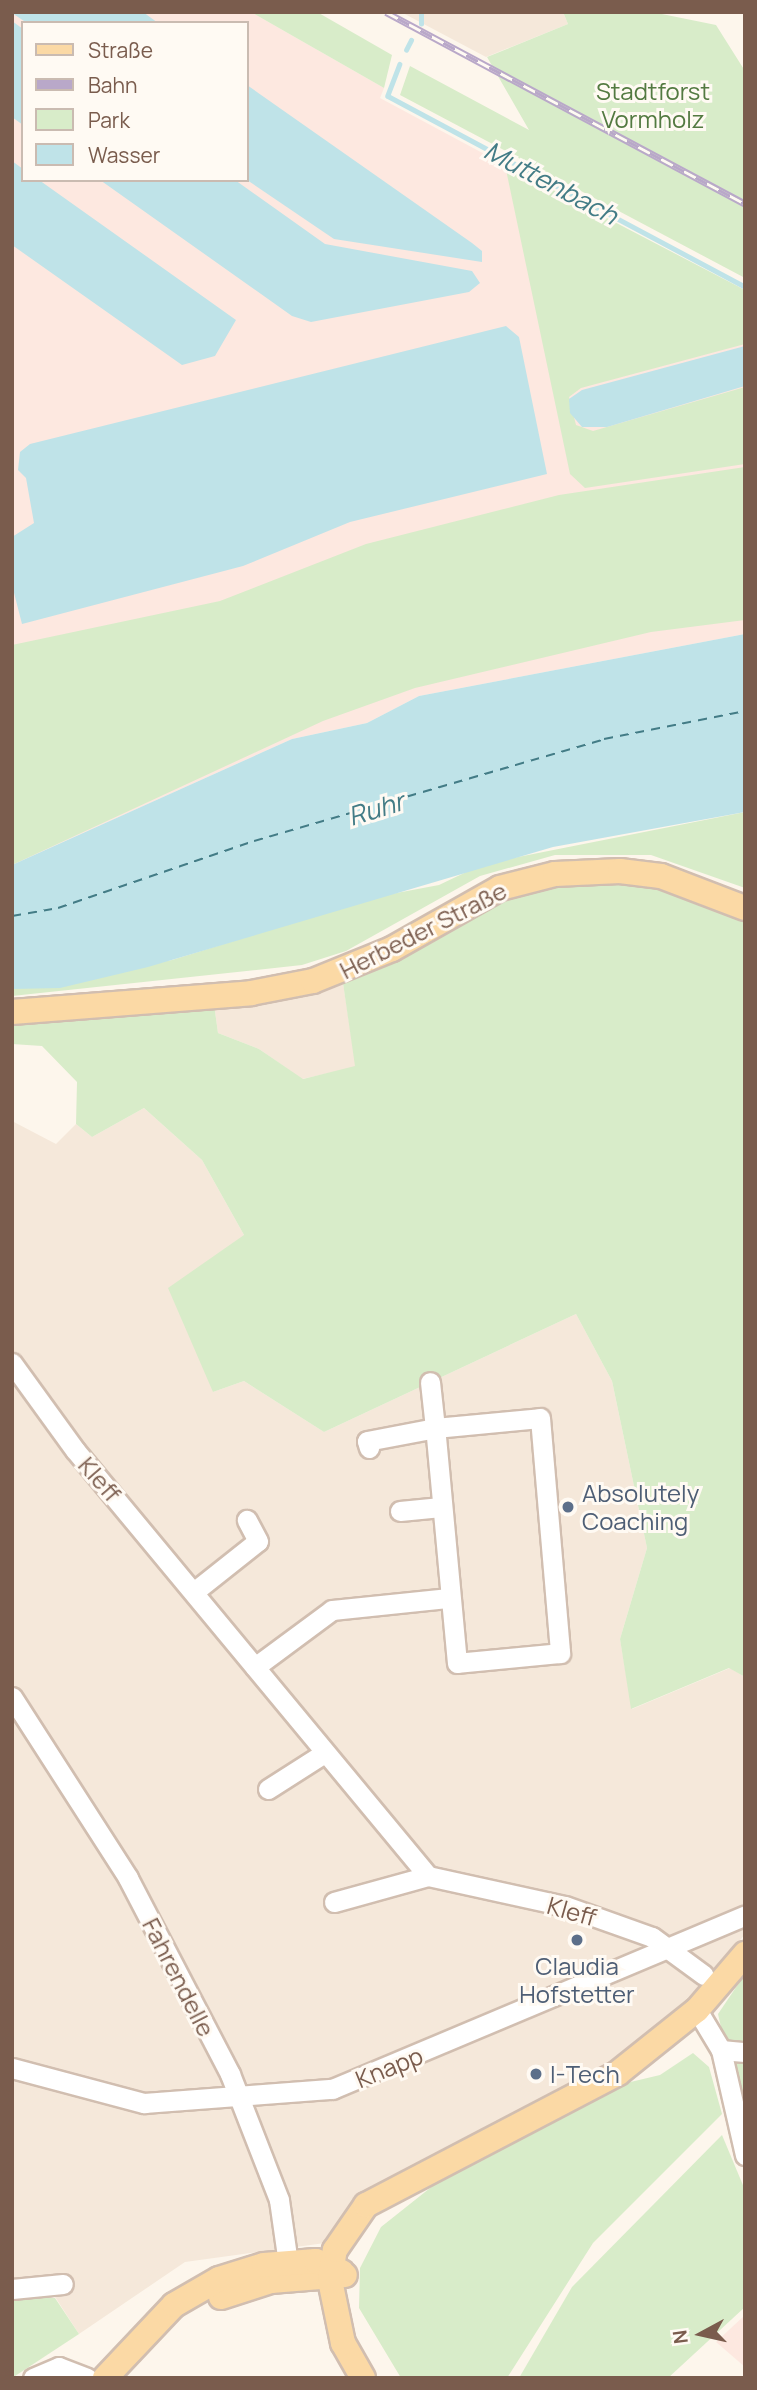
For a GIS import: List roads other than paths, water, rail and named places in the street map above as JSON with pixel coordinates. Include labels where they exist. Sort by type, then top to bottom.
[{"type":"main road","name":"Herbeder Straße","points":[[12,1012],[251,993],[313,981],[392,949],[500,888],[555,874],[620,871],[661,876],[745,908]]},
{"type":"main road","points":[[363,2378],[335,2318],[336,2272],[366,2205],[618,2073],[697,2010],[745,1954]]},
{"type":"main road","points":[[105,2378],[159,2322],[291,2271],[336,2272]]},
{"type":"main road","points":[[336,2272],[345,2319],[377,2378]]},
{"type":"street","name":"Kleff","points":[[13,1364],[75,1450],[195,1591],[324,1754],[423,1869],[565,1906],[668,1949],[704,1975]]},
{"type":"street","points":[[369,1448],[367,1441],[435,1428],[540,1418],[560,1653],[457,1663],[449,1598],[435,1428],[430,1382]]},
{"type":"street","points":[[400,1511],[441,1507]]},
{"type":"street","points":[[195,1591],[258,1541],[247,1520]]},
{"type":"street","points":[[255,1667],[332,1610],[449,1598]]},
{"type":"street","name":"Fahrendelle","points":[[12,1697],[128,1878],[236,2093],[279,2200],[291,2271]]},
{"type":"street","points":[[268,1789],[324,1754]]},
{"type":"street","name":"Kleff","points":[[334,1902],[423,1869]]},
{"type":"street","name":"Knapp","points":[[12,2068],[144,2103],[349,2084],[745,1915]]},
{"type":"street","points":[[697,2010],[721,2050],[745,2155]]},
{"type":"street","points":[[721,2050],[745,2052]]},
{"type":"street","points":[[12,2289],[63,2284]]},
{"type":"street","points":[[33,2378],[59,2367],[86,2378]]},
{"type":"water","points":[[143,12],[155,21],[24,21],[12,13]]},
{"type":"water","points":[[12,21],[21,28],[21,124],[12,117]]},
{"type":"water","points":[[248,86],[472,243],[482,251],[482,262],[334,239],[248,181]]},
{"type":"water","points":[[12,161],[21,168],[21,182],[42,182],[236,320],[215,356],[182,365],[12,245]]},
{"type":"water","points":[[103,182],[238,182],[325,244],[472,271],[480,283],[469,292],[311,322],[292,316]]},
{"type":"water","points":[[506,326],[519,337],[547,474],[350,522],[243,566],[22,624],[12,585],[12,537],[34,523],[26,478],[18,470],[20,452],[30,444]]},
{"type":"water","points":[[745,346],[745,386],[607,427],[582,427],[570,413],[569,399],[582,390]]},
{"type":"water","name":"Ruhr","points":[[745,634],[745,812],[553,847],[148,967],[60,988],[12,989],[12,865],[292,739],[367,723],[419,696]]},
{"type":"waterway","name":"Muttenbach","points":[[421,14],[421,24]]},
{"type":"waterway","name":"Muttenbach","points":[[406,50],[411,40]]},
{"type":"waterway","name":"Muttenbach","points":[[400,64],[388,96],[745,287]]},
{"type":"railway","points":[[386,12],[745,204]]},
{"type":"place","name":"Absolutely Coaching","points":[[568,1507]]},
{"type":"place","name":"Claudia Hofstetter","points":[[577,1940]]},
{"type":"place","name":"I-Tech","points":[[536,2074]]},
{"type":"park label","name":"Stadtforst Vormholz","points":[[653,105]]}]
